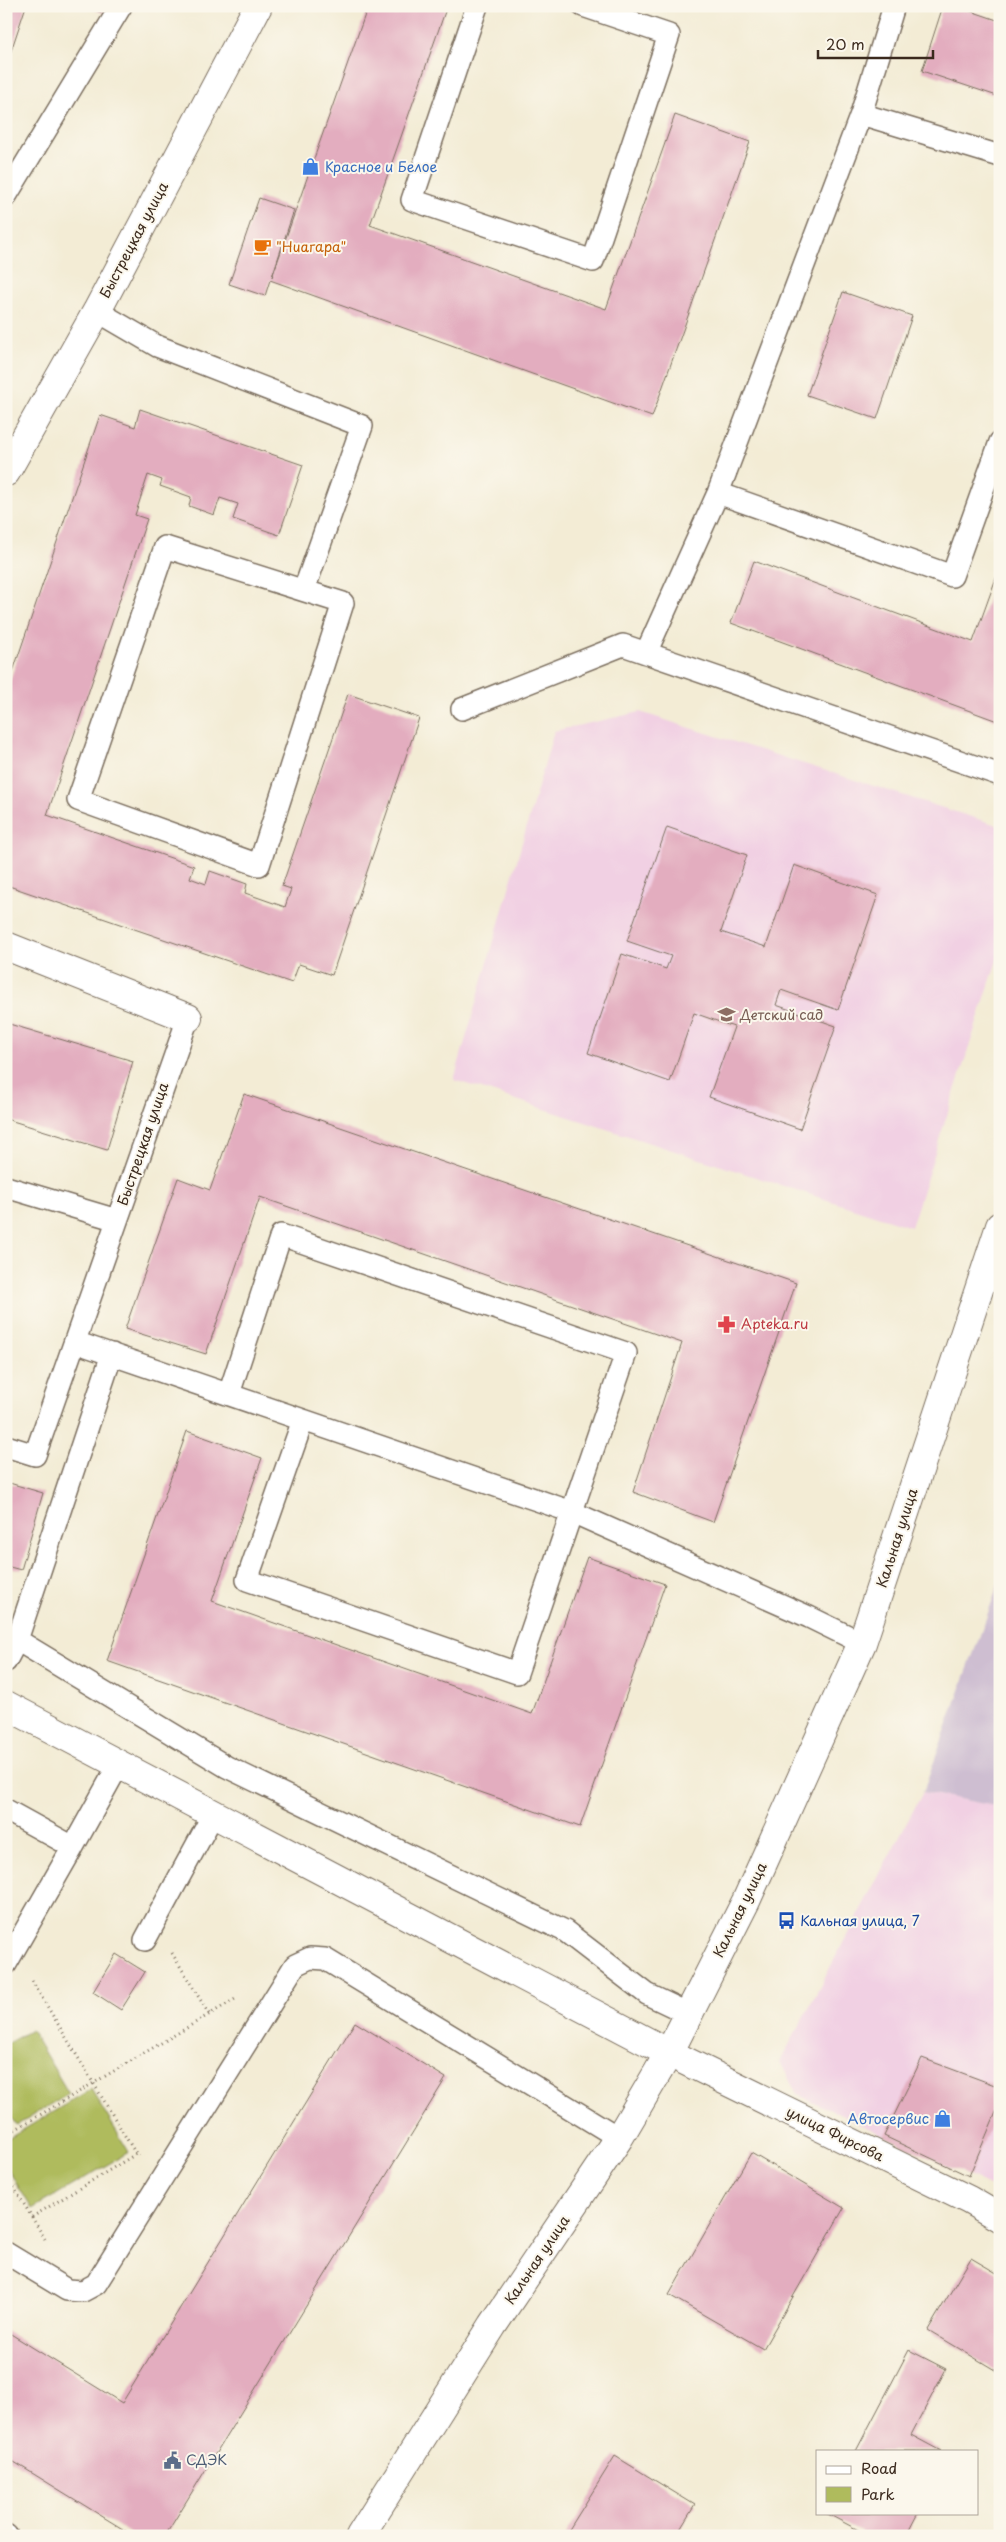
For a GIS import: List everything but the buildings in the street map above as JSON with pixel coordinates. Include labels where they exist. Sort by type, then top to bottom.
[{"type":"street","name":"Быстрецкая улица","points":[[6,472],[97,311],[258,6]]},
{"type":"street","name":"Быстрецкая улица","points":[[6,946],[188,1018]]},
{"type":"street","name":"Кальная улица","points":[[360,2536],[494,2325],[619,2138],[669,2052],[746,1901],[862,1644],[1000,1226]]},
{"type":"street","name":"улица Фирсова","points":[[6,1705],[669,2052],[969,2200],[1000,2218]]},
{"type":"lane","points":[[6,196],[120,6]]},
{"type":"lane","points":[[477,6],[412,200],[594,261],[669,35],[621,12],[584,6]]},
{"type":"lane","points":[[646,653],[718,493],[862,114],[894,6]]},
{"type":"lane","points":[[862,114],[1000,156]]},
{"type":"lane","points":[[97,311],[157,346],[362,426],[304,590]]},
{"type":"lane","points":[[718,493],[952,576],[1000,442]]},
{"type":"lane","points":[[165,547],[304,590],[343,603],[259,864],[78,800],[165,547]]},
{"type":"lane","points":[[462,709],[623,645],[1000,775]]},
{"type":"lane","name":"Быстрецкая улица","points":[[6,1446],[35,1455],[188,1018]]},
{"type":"lane","points":[[6,1187],[117,1220]]},
{"type":"lane","points":[[230,1394],[281,1235],[626,1352],[516,1673],[248,1580],[303,1420]]},
{"type":"lane","points":[[75,1342],[572,1512],[809,1617],[862,1644]]},
{"type":"lane","points":[[6,1661],[17,1640],[112,1354]]},
{"type":"lane","points":[[17,1640],[227,1767],[565,1931],[647,1994],[689,2014]]},
{"type":"lane","points":[[10,1957],[119,1764]]},
{"type":"lane","points":[[6,1810],[73,1847]]},
{"type":"lane","points":[[149,1931],[214,1813]]},
{"type":"lane","points":[[6,2253],[67,2290],[83,2291],[96,2284],[294,1965],[310,1958],[325,1959],[619,2138]]},
{"type":"path","points":[[149,1931],[209,2014]]},
{"type":"path","points":[[10,1957],[93,2083],[136,2154],[166,2171]]},
{"type":"path","points":[[6,2135],[246,1992],[270,2006]]},
{"type":"path","points":[[32,2217],[136,2154]]},
{"type":"path","points":[[6,2174],[48,2244],[33,2270]]},
{"type":"shaded area","name":"Детский сад","points":[[640,712],[1000,826],[1000,951],[911,1227],[454,1080],[554,731]]},
{"type":"shaded area","points":[[1000,1580],[1000,1807],[923,1792]]},
{"type":"shaded area","points":[[923,1792],[1000,1807],[1000,2191],[797,2094],[780,2062]]},
{"type":"green space","points":[[31,2030],[69,2094],[16,2125],[6,2109],[6,2044]]},
{"type":"green space","points":[[91,2089],[129,2152],[32,2209],[6,2166],[6,2140]]},
{"type":"place","name":"Красное и Белое","points":[[311,167]]},
{"type":"place","name":"\"Ниагара\"","points":[[262,247]]},
{"type":"place","name":"Детский сад","points":[[726,1015]]},
{"type":"place","name":"Apteka.ru","points":[[727,1324]]},
{"type":"place","name":"Кальная улица, 7","points":[[786,1921]]},
{"type":"place","name":"Автосервис","points":[[943,2119]]},
{"type":"place","name":"СДЭК","points":[[172,2460]]}]
